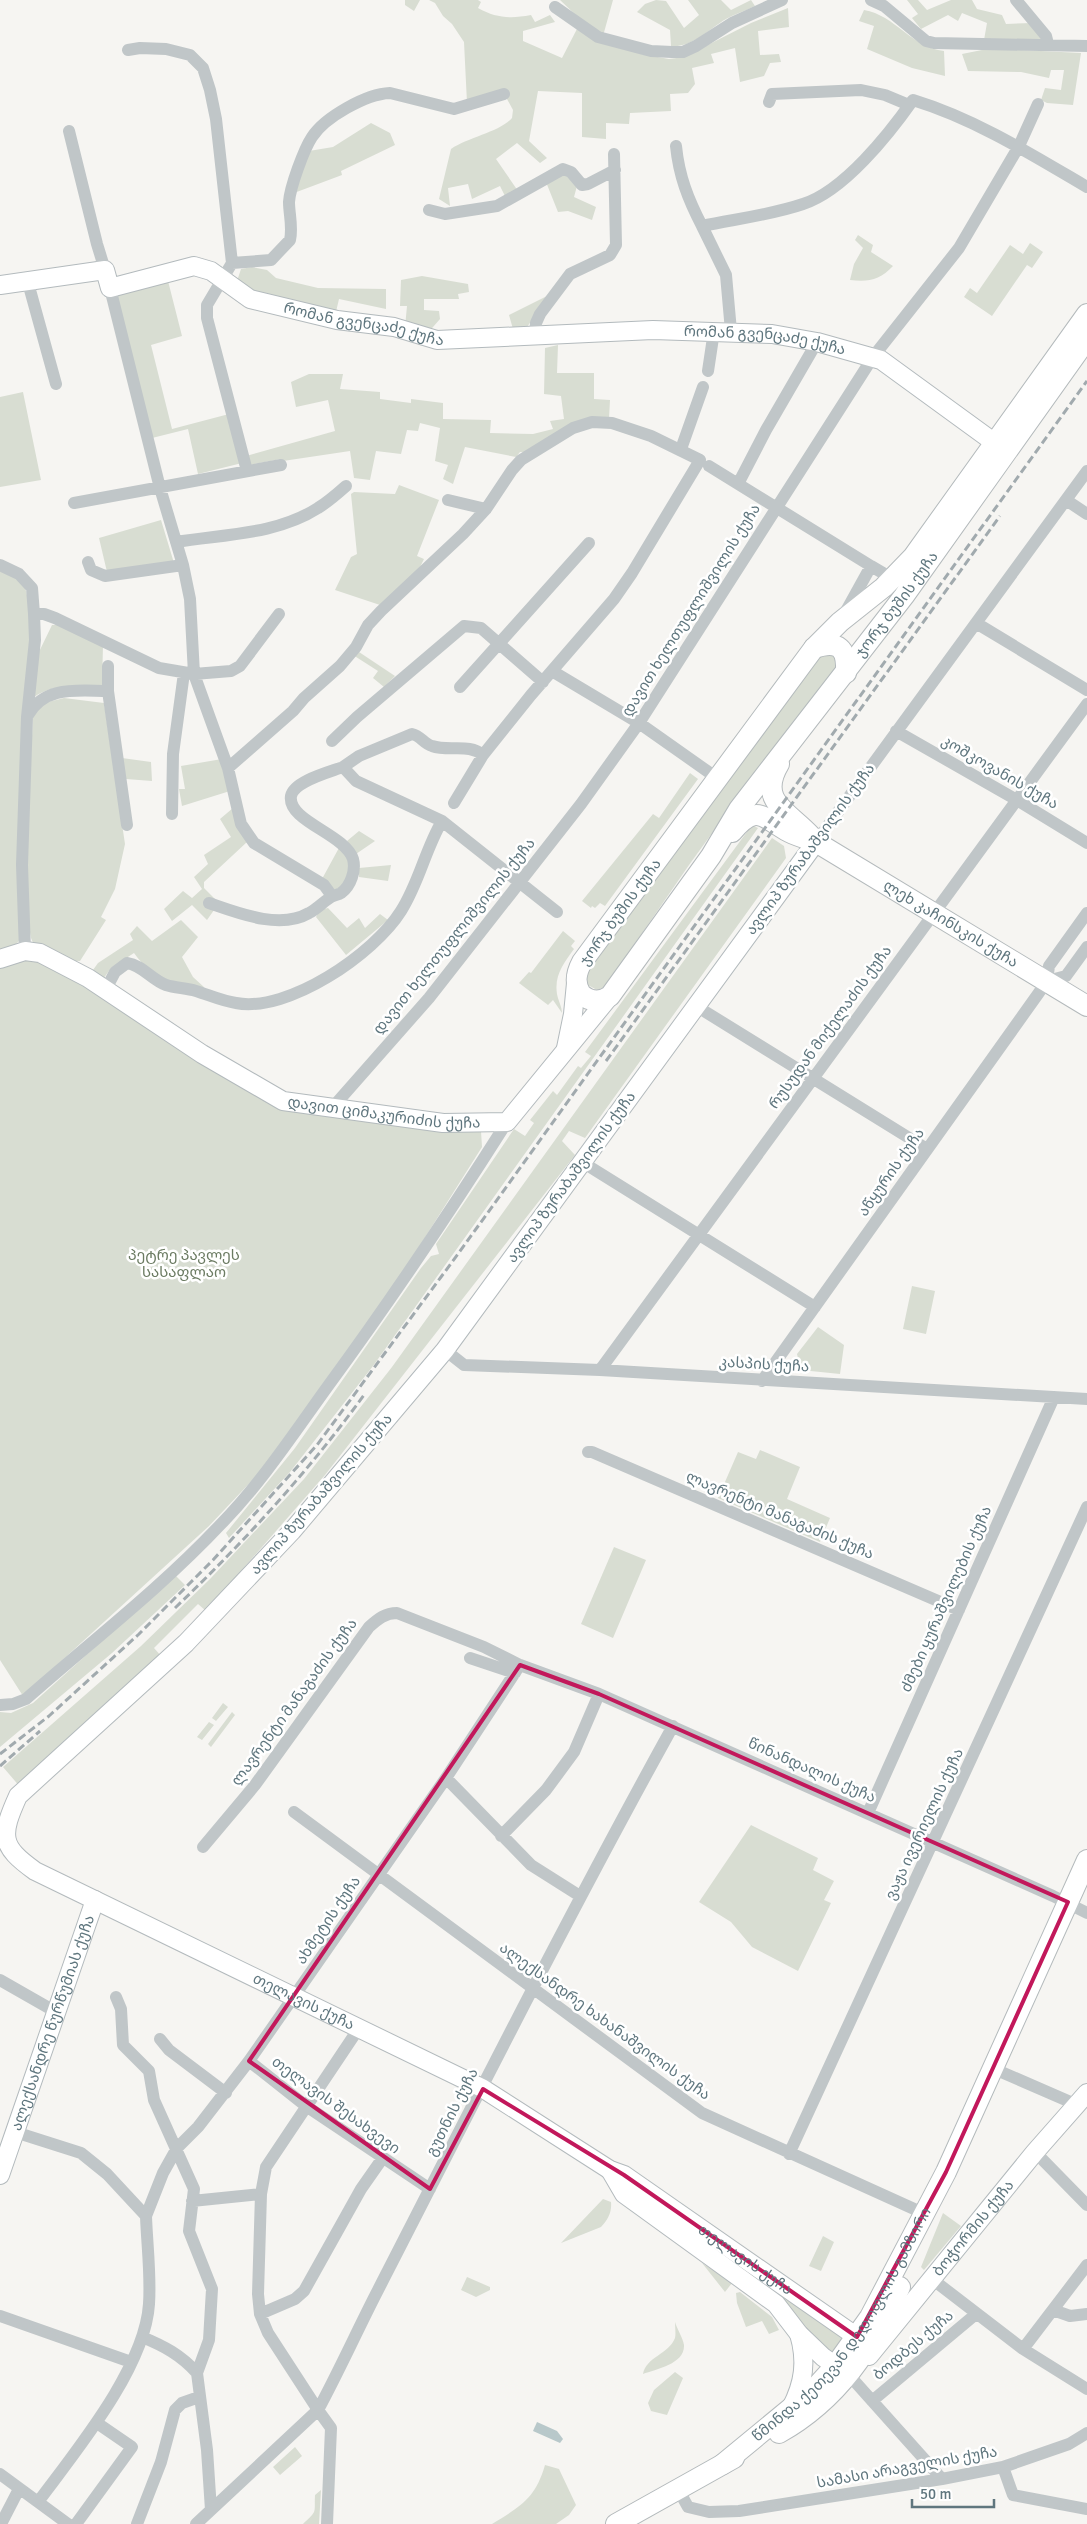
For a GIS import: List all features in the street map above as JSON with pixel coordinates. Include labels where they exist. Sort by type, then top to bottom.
[{"type":"main road","name":"ჯორჯ ბუშის ქუჩა","points":[[1087,314],[912,557],[893,579],[840,622],[814,648],[717,778],[582,962],[576,974],[576,983],[580,994],[600,1002],[610,996],[711,856],[738,809],[846,673],[1087,339]]},
{"type":"main road","points":[[814,648],[826,644],[843,650],[847,660],[846,673]]},
{"type":"main road","name":"ლეხ კაჩინსკის ქუჩა","points":[[793,742],[773,775],[770,791],[776,802],[816,842]]},
{"type":"main road","name":"ლეხ კაჩინსკის ქუჩა","points":[[711,856],[740,824],[751,815],[759,814],[790,832],[816,842],[1087,1006]]},
{"type":"main road","name":"წმინდა ქეთევან დედოფლის გამზირი","points":[[723,2464],[790,2410],[848,2368],[857,2337],[892,2278],[923,2213],[946,2172],[1087,1860]]},
{"type":"main road","name":"წმინდა ქეთევან დედოფლის გამზირი","points":[[616,2524],[794,2425],[833,2393],[848,2368],[886,2320],[932,2218],[946,2172]]},
{"type":"street","points":[[556,7],[598,37],[651,51],[683,52],[732,23],[782,0]]},
{"type":"street","points":[[871,0],[884,6],[917,34],[934,43],[1087,46]]},
{"type":"street","points":[[1016,0],[1046,36],[1048,44]]},
{"type":"street","points":[[128,50],[140,48],[180,51],[190,55],[203,68],[210,90],[216,119],[228,271],[207,305],[207,318],[247,471]]},
{"type":"street","points":[[769,102],[772,94],[860,90],[885,95],[909,105]]},
{"type":"street","points":[[228,271],[271,260],[290,240],[289,200],[297,174],[312,136],[331,118],[371,96],[380,94],[390,93],[454,109],[504,94]]},
{"type":"street","points":[[702,226],[805,204],[827,191],[862,163],[900,120],[913,100],[946,110],[1019,146],[1087,187]]},
{"type":"street","name":"დავით ხელთუფლიშვილის ქუჩა","points":[[333,1107],[429,998],[521,882],[640,723],[873,357],[959,248],[1019,146],[1038,104]]},
{"type":"street","points":[[69,131],[96,244],[110,288],[160,488],[184,566],[190,598],[189,674],[173,754],[172,814]]},
{"type":"street","points":[[676,146],[678,170],[686,195],[726,275],[723,331],[708,371]]},
{"type":"street","points":[[535,336],[536,323],[540,314],[570,274],[612,253],[616,245],[614,154]]},
{"type":"street","points":[[429,210],[444,214],[497,206],[564,169],[571,172],[582,185],[588,184],[615,170]]},
{"type":"street","name":"რომან გვენცაძე ქუჩა","points":[[110,288],[194,266],[211,271],[228,271],[250,299],[337,320],[394,327],[438,340],[654,330],[772,334],[817,342],[881,360],[995,443]]},
{"type":"street","points":[[0,285],[27,279],[105,270]]},
{"type":"street","points":[[27,279],[56,384]]},
{"type":"street","points":[[738,484],[766,430],[817,342]]},
{"type":"street","points":[[681,449],[704,387]]},
{"type":"street","points":[[228,768],[294,711],[304,698],[340,666],[356,648],[368,625],[464,534],[486,509],[512,470],[522,460],[573,428],[592,422],[612,422],[681,449],[893,579]]},
{"type":"street","points":[[454,803],[484,755],[542,682],[614,599],[704,463]]},
{"type":"street","points":[[74,503],[281,465]]},
{"type":"street","name":"ავლიპ ზურაბაშვილის ქუჩა","points":[[4,1834],[9,1815],[18,1796],[186,1643],[292,1531],[445,1350],[1087,471]]},
{"type":"street","points":[[176,542],[249,533],[272,528],[318,508],[346,486]]},
{"type":"street","points":[[448,500],[486,509]]},
{"type":"street","points":[[1066,500],[1087,514]]},
{"type":"street","points":[[460,687],[497,643],[589,543]]},
{"type":"street","points":[[88,562],[92,570],[105,576],[184,566]]},
{"type":"street","points":[[0,565],[19,574],[32,588],[35,640],[27,717],[22,865],[25,951],[0,959]]},
{"type":"street","points":[[840,622],[871,566]]},
{"type":"street","points":[[34,614],[44,614],[55,618],[159,668],[189,674],[232,672],[240,666],[279,614]]},
{"type":"street","points":[[976,622],[1087,690]]},
{"type":"street","points":[[332,740],[357,716],[464,626],[481,628],[542,682]]},
{"type":"street","points":[[108,666],[108,691],[127,825]]},
{"type":"street","points":[[552,671],[640,723],[717,778]]},
{"type":"street","points":[[189,674],[228,768],[241,824],[248,836],[266,851],[288,861],[324,885],[332,896]]},
{"type":"street","points":[[27,717],[41,698],[54,692],[108,691]]},
{"type":"street","name":"რუსუდან მიქელაძის ქუჩა","points":[[600,1370],[1087,704]]},
{"type":"street","name":"კოშკოვანის ქუჩა","points":[[896,731],[1017,800],[1087,843]]},
{"type":"street","points":[[209,903],[240,914],[274,920],[288,920],[309,913],[332,896],[341,893],[352,877],[354,869],[352,855],[338,840],[297,813],[292,804],[291,796],[293,791],[310,779],[343,768],[359,756],[412,734],[418,735],[430,746],[472,749],[484,755]]},
{"type":"street","points":[[343,768],[356,781],[442,822],[557,912]]},
{"type":"street","points":[[106,989],[116,972],[127,963],[133,964],[152,978],[167,985],[194,990],[237,1004],[259,1005],[304,989],[363,952],[387,929],[412,892],[431,840],[442,822]]},
{"type":"street","name":"აწყურის ქუჩა","points":[[762,1381],[1047,981],[1049,966],[1087,913]]},
{"type":"street","points":[[1047,981],[1066,976],[1087,948]]},
{"type":"street","name":"დავით ციმაკურიძის ქუჩა","points":[[25,951],[40,952],[106,989],[202,1054],[273,1097],[283,1101],[443,1123],[507,1122]]},
{"type":"street","points":[[566,1048],[573,1014],[576,983]]},
{"type":"street","points":[[0,1705],[13,1704],[26,1699],[202,1544],[239,1504],[268,1468],[406,1279],[507,1122],[566,1048],[586,1028],[610,996]]},
{"type":"street","points":[[696,1006],[927,1149]]},
{"type":"street","points":[[582,1162],[815,1307]]},
{"type":"street","name":"კასპის ქუჩა","points":[[445,1350],[464,1365],[600,1370],[1087,1399]]},
{"type":"street","name":"ძმები ყურაშვილების ქუჩა","points":[[868,1813],[1054,1397]]},
{"type":"street","name":"ლავრენტი მანაგაძის ქუჩა","points":[[588,1452],[592,1452],[959,1610]]},
{"type":"street","name":"ვაჟა ივერიელის ქუჩა","points":[[789,2154],[1087,1507]]},
{"type":"street","name":"ლავრენტი მანაგაძის ქუჩა","points":[[203,1847],[255,1785],[352,1648],[369,1626],[380,1617],[390,1613],[397,1613],[484,1647],[518,1669]]},
{"type":"street","points":[[470,1658],[518,1669]]},
{"type":"street","name":"წინანდალის ქუჩა","points":[[518,1669],[599,1694],[1068,1902],[1087,1913]]},
{"type":"street","name":"ახმეტის ქუჩა","points":[[146,2216],[162,2173],[177,2148],[226,2093],[250,2062],[446,1778],[518,1669]]},
{"type":"street","points":[[501,1836],[546,1790],[574,1752],[599,1694]]},
{"type":"street","name":"გუთნის ქუჩა","points":[[318,2410],[482,2088],[535,1989],[580,1896],[673,1726]]},
{"type":"street","points":[[446,1778],[501,1836],[532,1865],[580,1896]]},
{"type":"street","name":"ალექსანდრე ხახანაშვილის ქუჩა","points":[[294,1812],[702,2113],[923,2213]]},
{"type":"street","name":"თელავის ქუჩა","points":[[4,1834],[6,1845],[17,1859],[35,1871],[482,2088],[614,2177],[624,2194],[776,2304],[799,2334],[848,2368]]},
{"type":"street","name":"ალექსანდრე წურწუმიას ქუჩა","points":[[0,2175],[95,1900]]},
{"type":"street","points":[[0,1980],[56,2012]]},
{"type":"street","points":[[116,1997],[121,2009],[123,2045],[149,2071],[154,2100],[194,2189],[189,2231],[212,2289],[209,2340],[197,2373],[207,2450],[211,2510]]},
{"type":"street","points":[[327,2524],[331,2428],[268,2333],[260,2314],[258,2294],[261,2194],[266,2167],[358,2028]]},
{"type":"street","points":[[160,2039],[169,2050],[226,2093]]},
{"type":"street","name":"თელავის შესახვევი","points":[[250,2062],[306,2106],[382,2159],[430,2189]]},
{"type":"street","points":[[992,2068],[1083,2102]]},
{"type":"street","name":"ბოჭორმის ქუჩა","points":[[848,2368],[880,2344],[1035,2152],[1083,2102]]},
{"type":"street","points":[[15,2132],[81,2153],[107,2174],[146,2216],[149,2305],[142,2337],[132,2362],[97,2424],[38,2502]]},
{"type":"street","points":[[1035,2152],[1087,2205]]},
{"type":"street","points":[[260,2314],[295,2299],[304,2290],[361,2189],[382,2159]]},
{"type":"street","name":"თელავის ქუჩა","points":[[614,2177],[624,2175],[857,2337]]},
{"type":"street","points":[[192,2201],[261,2194]]},
{"type":"street","points":[[1023,2349],[1087,2265]]},
{"type":"street","points":[[932,2280],[1023,2349],[1087,2388]]},
{"type":"street","points":[[1053,2310],[1070,2316],[1087,2314]]},
{"type":"street","name":"ბოდბეს ქუჩა","points":[[872,2401],[976,2314]]},
{"type":"street","points":[[0,2316],[132,2362]]},
{"type":"street","name":"თელავის ქუჩა","points":[[790,2410],[804,2376],[803,2350],[799,2334]]},
{"type":"street","points":[[142,2337],[169,2349],[186,2361],[197,2373]]},
{"type":"street","points":[[848,2368],[872,2401],[942,2479]]},
{"type":"street","points":[[137,2524],[161,2462],[175,2410],[182,2403],[199,2397]]},
{"type":"street","points":[[196,2524],[318,2410]]},
{"type":"street","points":[[0,2474],[68,2524],[132,2447],[97,2424]]},
{"type":"street","name":"სამასი არაგველის ქუჩა","points":[[678,2489],[688,2506],[693,2509],[729,2511],[782,2505],[1003,2467],[1069,2444],[1087,2433]]},
{"type":"street","points":[[1069,2444],[1087,2445]]},
{"type":"street","points":[[1003,2467],[1013,2495],[1087,2509]]},
{"type":"street","points":[[1,2524],[19,2489]]},
{"type":"highlighted area","points":[[520,1665],[599,1694],[1068,1902],[946,2172],[857,2337],[624,2175],[483,2089],[430,2189],[249,2061]]},
{"type":"green space","points":[[405,0],[420,0],[414,11],[405,5]]},
{"type":"green space","points":[[429,0],[478,0],[481,2],[478,8],[491,14],[510,17],[531,15],[535,22],[550,15],[555,22],[523,31],[523,41],[562,58],[578,27],[641,54],[669,59],[684,57],[751,23],[788,8],[789,27],[758,31],[760,55],[779,54],[781,62],[770,63],[764,76],[740,82],[735,48],[711,54],[714,63],[692,68],[695,84],[688,93],[670,94],[671,111],[630,113],[629,124],[606,123],[606,139],[582,137],[582,93],[538,91],[529,141],[547,158],[540,163],[517,143],[496,159],[518,191],[505,196],[500,186],[472,199],[468,184],[448,188],[450,206],[439,199],[451,149],[507,123],[512,118],[513,110],[507,99],[467,103],[464,42],[435,3]]},
{"type":"green space","points":[[560,0],[613,0],[603,36],[583,22]]},
{"type":"green space","points":[[656,0],[666,1],[684,28],[699,15],[688,0],[721,0],[731,10],[751,0],[755,6],[726,19],[693,41],[679,46],[671,46],[670,30],[637,12],[645,4]]},
{"type":"green space","points":[[907,0],[918,0],[927,10],[951,0],[972,0],[977,9],[1002,15],[1006,24],[1032,23],[1042,40],[984,40],[987,23],[962,13],[958,21],[948,15],[921,29],[912,18],[918,14]]},
{"type":"green space","points":[[864,10],[885,18],[922,44],[944,51],[945,76],[912,68],[867,49],[874,26],[859,21]]},
{"type":"green space","points":[[1002,49],[1081,53],[1073,105],[1047,103],[1041,100],[1045,88],[1061,90],[1064,70],[1051,70],[1049,78],[1021,72],[968,71],[962,54]]},
{"type":"green space","points":[[371,123],[390,133],[395,145],[341,171],[342,175],[294,193],[309,151],[333,147]]},
{"type":"green space","points":[[564,171],[577,186],[574,197],[596,207],[592,220],[568,211],[558,212],[546,182]]},
{"type":"green space","points":[[858,235],[873,245],[871,252],[893,266],[879,277],[863,281],[850,280],[854,264],[863,248],[855,240]]},
{"type":"green space","points":[[1030,243],[1043,252],[1032,268],[1027,265],[992,316],[964,297],[970,288],[977,293],[1010,245],[1023,254]]},
{"type":"green space","points":[[252,267],[267,270],[276,278],[318,288],[386,289],[386,309],[339,299],[335,316],[248,294],[237,281],[241,269]]},
{"type":"green space","points":[[422,276],[468,284],[469,292],[458,294],[459,299],[424,299],[424,310],[439,311],[440,319],[426,335],[405,327],[407,306],[400,306],[401,280]]},
{"type":"green space","points":[[167,277],[182,336],[151,345],[172,429],[229,414],[242,463],[198,474],[188,429],[152,438],[117,296],[118,293]]},
{"type":"green space","points":[[549,295],[525,330],[515,336],[509,315]]},
{"type":"green space","points":[[558,345],[557,373],[594,373],[594,399],[610,400],[609,419],[530,452],[520,452],[516,457],[465,447],[453,484],[443,479],[448,465],[435,461],[440,428],[420,423],[418,431],[407,430],[401,454],[376,451],[370,480],[354,478],[350,451],[283,461],[281,459],[249,465],[246,456],[335,431],[328,400],[296,407],[291,382],[309,374],[343,374],[340,389],[380,392],[380,399],[411,403],[411,399],[443,403],[443,419],[491,420],[490,433],[533,434],[553,429],[550,421],[564,419],[561,396],[544,394],[545,348]]},
{"type":"green space","points":[[23,392],[41,480],[0,487],[0,397]]},
{"type":"green space","points":[[399,485],[439,500],[417,556],[424,559],[417,573],[383,606],[335,590],[351,557],[357,554],[351,494],[354,492],[395,494]]},
{"type":"green space","points":[[161,520],[174,563],[107,572],[99,538]]},
{"type":"green space","name":"პეტრე პავლეს სასაფლაო","points":[[0,571],[21,582],[24,586],[30,614],[19,941],[11,949],[80,978],[249,1088],[481,1131],[482,1147],[373,1320],[260,1472],[209,1526],[23,1696],[0,1660]]},
{"type":"green space","points":[[52,625],[58,625],[103,645],[102,685],[58,687],[34,697],[37,656]]},
{"type":"green space","points":[[356,650],[395,676],[384,687],[373,678],[378,671],[353,655]]},
{"type":"green space","points":[[828,650],[840,660],[832,677],[786,731],[689,865],[605,987],[597,990],[586,984],[584,975],[814,657]]},
{"type":"green space","points":[[64,698],[104,703],[125,844],[115,889],[101,917],[106,920],[80,961],[59,959],[39,949],[31,938],[28,922],[28,811],[33,717],[40,704]]},
{"type":"green space","points":[[122,758],[151,762],[152,781],[126,779]]},
{"type":"green space","points":[[222,759],[230,791],[182,806],[179,789],[185,789],[181,766]]},
{"type":"green space","points":[[690,773],[698,779],[605,906],[600,903],[595,908],[592,906],[591,908],[582,901],[653,814],[659,818]]},
{"type":"green space","points":[[233,808],[247,842],[204,882],[204,888],[219,903],[207,920],[192,905],[172,921],[164,909],[183,891],[192,898],[202,889],[194,877],[208,864],[204,855],[231,837],[220,819]]},
{"type":"green space","points":[[752,825],[758,828],[373,1366],[290,1472],[229,1538],[226,1533],[295,1448],[421,1268],[431,1256],[439,1254],[436,1244],[514,1129],[525,1136],[534,1123],[530,1120],[553,1091],[557,1095],[578,1066],[581,1068],[591,1056],[585,1052]]},
{"type":"green space","points":[[359,831],[375,841],[356,854],[347,841]]},
{"type":"green space","points":[[772,838],[784,846],[786,858],[585,1138],[569,1131],[562,1141],[575,1155],[325,1475],[206,1611],[198,1604],[154,1648],[162,1657],[21,1788],[3,1767],[141,1646],[210,1579],[304,1479],[392,1367]]},
{"type":"green space","points":[[340,846],[351,863],[344,882],[335,890],[322,879]]},
{"type":"green space","points":[[391,865],[388,881],[359,877],[359,868]]},
{"type":"green space","points":[[328,908],[347,928],[359,918],[365,928],[380,914],[388,920],[346,955],[316,917],[320,910]]},
{"type":"green space","points":[[181,920],[198,937],[182,957],[193,977],[205,988],[165,979],[149,969],[134,953],[111,968],[101,982],[93,970],[98,963],[133,940],[130,934],[137,926],[152,941]]},
{"type":"green space","points":[[563,931],[575,941],[571,946],[574,949],[558,975],[556,987],[562,1013],[553,1000],[548,1005],[519,983],[529,972],[531,973]]},
{"type":"green space","points":[[912,1286],[935,1291],[926,1334],[903,1329]]},
{"type":"green space","points":[[818,1327],[844,1345],[840,1374],[801,1370],[797,1354]]},
{"type":"green space","points":[[760,1450],[800,1467],[787,1499],[830,1518],[820,1542],[718,1498],[738,1452],[756,1459]]},
{"type":"green space","points":[[614,1547],[646,1560],[613,1638],[581,1624]]},
{"type":"green space","points":[[175,1575],[185,1585],[112,1653],[0,1747],[0,1712],[11,1713],[33,1703]]},
{"type":"green space","points":[[223,1703],[228,1707],[216,1721],[212,1718]]},
{"type":"green space","points":[[232,1712],[235,1715],[211,1747],[208,1744]]},
{"type":"green space","points":[[209,1722],[214,1725],[202,1740],[197,1737]]},
{"type":"green space","points":[[751,1825],[818,1858],[813,1870],[834,1881],[824,1900],[831,1903],[798,1971],[752,1947],[731,1922],[699,1902]]},
{"type":"green space","points":[[603,2199],[611,2202],[611,2209],[606,2222],[601,2227],[561,2243]]},
{"type":"green space","points":[[943,2213],[961,2226],[924,2270],[921,2267]]},
{"type":"green space","points":[[697,2234],[845,2335],[835,2355],[809,2339],[795,2314],[779,2296],[695,2237]]},
{"type":"green space","points":[[823,2236],[834,2242],[821,2271],[809,2266]]},
{"type":"green space","points":[[702,2263],[732,2283],[725,2292]]},
{"type":"green space","points":[[467,2277],[490,2287],[490,2290],[476,2297],[461,2290]]},
{"type":"green space","points":[[740,2292],[772,2317],[779,2330],[769,2334],[762,2321],[746,2327],[737,2303],[736,2293]]},
{"type":"green space","points":[[675,2322],[684,2345],[680,2357],[669,2365],[643,2374],[648,2363],[672,2343],[675,2338]]},
{"type":"green space","points":[[675,2372],[683,2378],[667,2415],[651,2411],[648,2403],[654,2390]]},
{"type":"green space","points":[[295,2447],[302,2456],[280,2475],[273,2467]]},
{"type":"green space","points":[[545,2465],[559,2469],[576,2505],[569,2515],[556,2524],[492,2524],[526,2500],[537,2486]]},
{"type":"green space","points":[[321,2490],[319,2524],[303,2524],[313,2514],[315,2495]]},
{"type":"shaded area","points":[[537,2422],[557,2431],[563,2439],[560,2443],[533,2431]]},
{"type":"railway","points":[[0,1754],[49,1716],[139,1634],[213,1560],[317,1445],[458,1254],[1087,381]]},
{"type":"railway","points":[[606,1061],[1000,516]]},
{"type":"railway","points":[[175,1608],[226,1558],[298,1479],[364,1395]]},
{"type":"railway","points":[[0,1766],[40,1731]]}]
